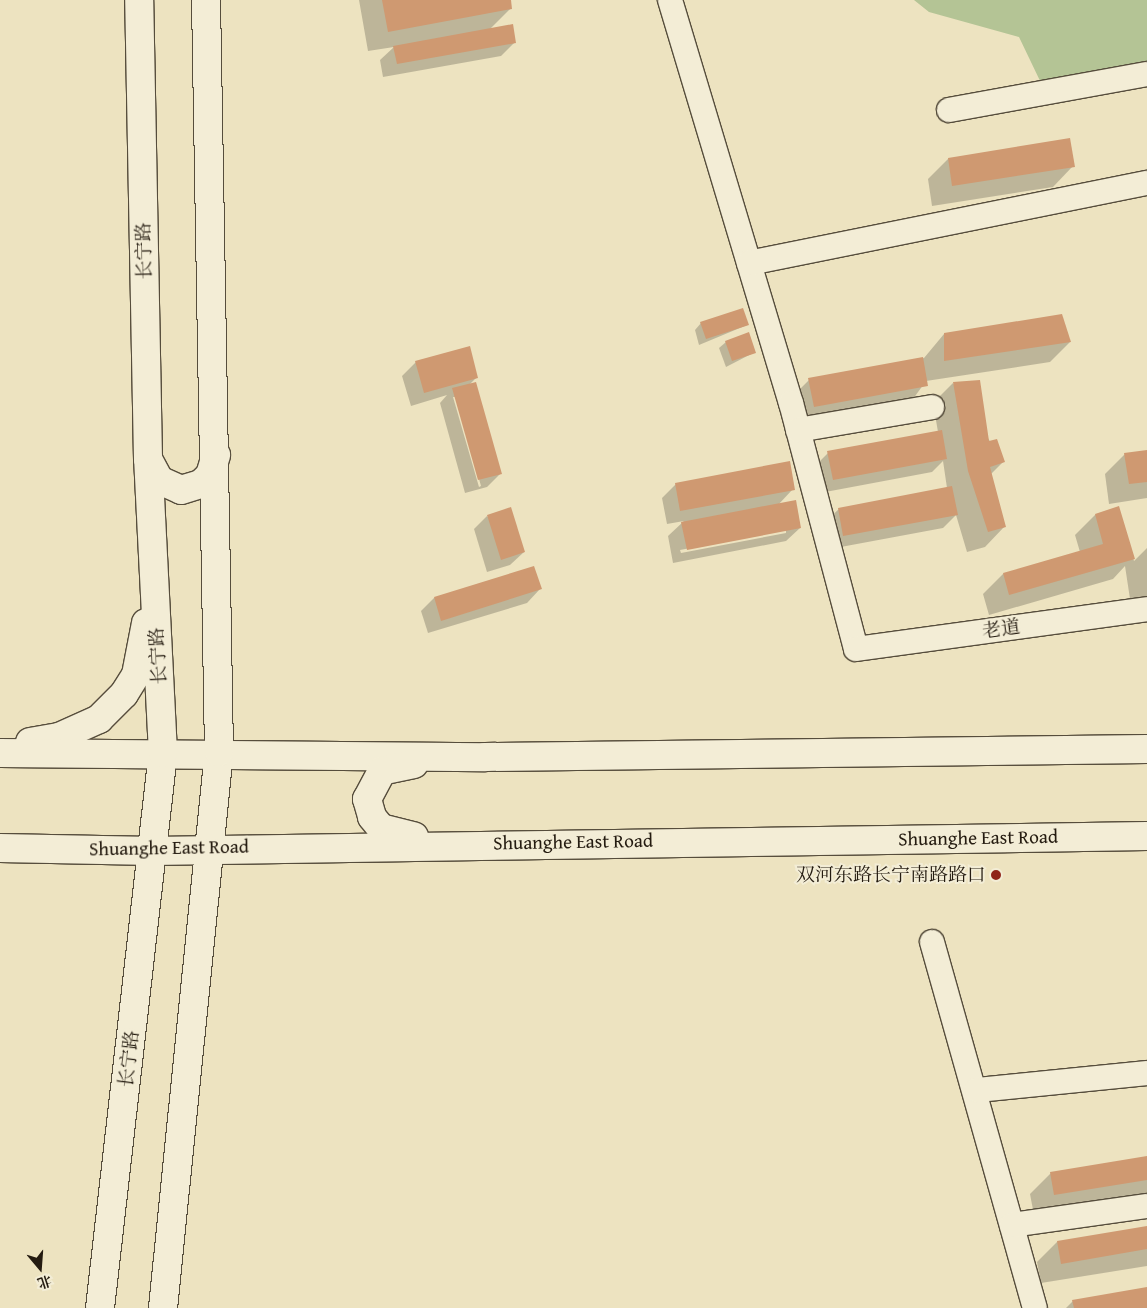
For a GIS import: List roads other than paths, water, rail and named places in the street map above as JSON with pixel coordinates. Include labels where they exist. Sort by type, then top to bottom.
[{"type":"street","name":"长宁路","points":[[100,1308],[164,752],[148,459],[139,0]]},
{"type":"street","points":[[163,1308],[212,848],[219,752],[216,454],[206,0]]},
{"type":"street","points":[[670,0],[798,430],[932,407]]},
{"type":"street","points":[[949,110],[1147,74]]},
{"type":"street","points":[[749,263],[1147,183]]},
{"type":"street","name":"老道","points":[[798,430],[856,649],[1147,609]]},
{"type":"street","points":[[148,459],[159,480],[181,490],[201,484],[214,466],[216,454]]},
{"type":"street","points":[[0,749],[58,737],[91,723],[124,694],[136,675],[154,587]]},
{"type":"street","points":[[0,753],[219,752],[485,757],[1147,749]]},
{"type":"street","points":[[485,757],[382,771],[367,799],[372,817],[381,828],[399,834],[486,843]]},
{"type":"street","name":"Shuanghe East Road","points":[[0,848],[153,851],[212,848],[486,843],[1147,836]]},
{"type":"street","points":[[932,942],[976,1090],[1035,1308]]},
{"type":"street","points":[[976,1090],[1147,1072]]},
{"type":"street","points":[[1012,1225],[1147,1206]]},
{"type":"place","name":"双河东路长宁南路路口","points":[[996,875]]}]
